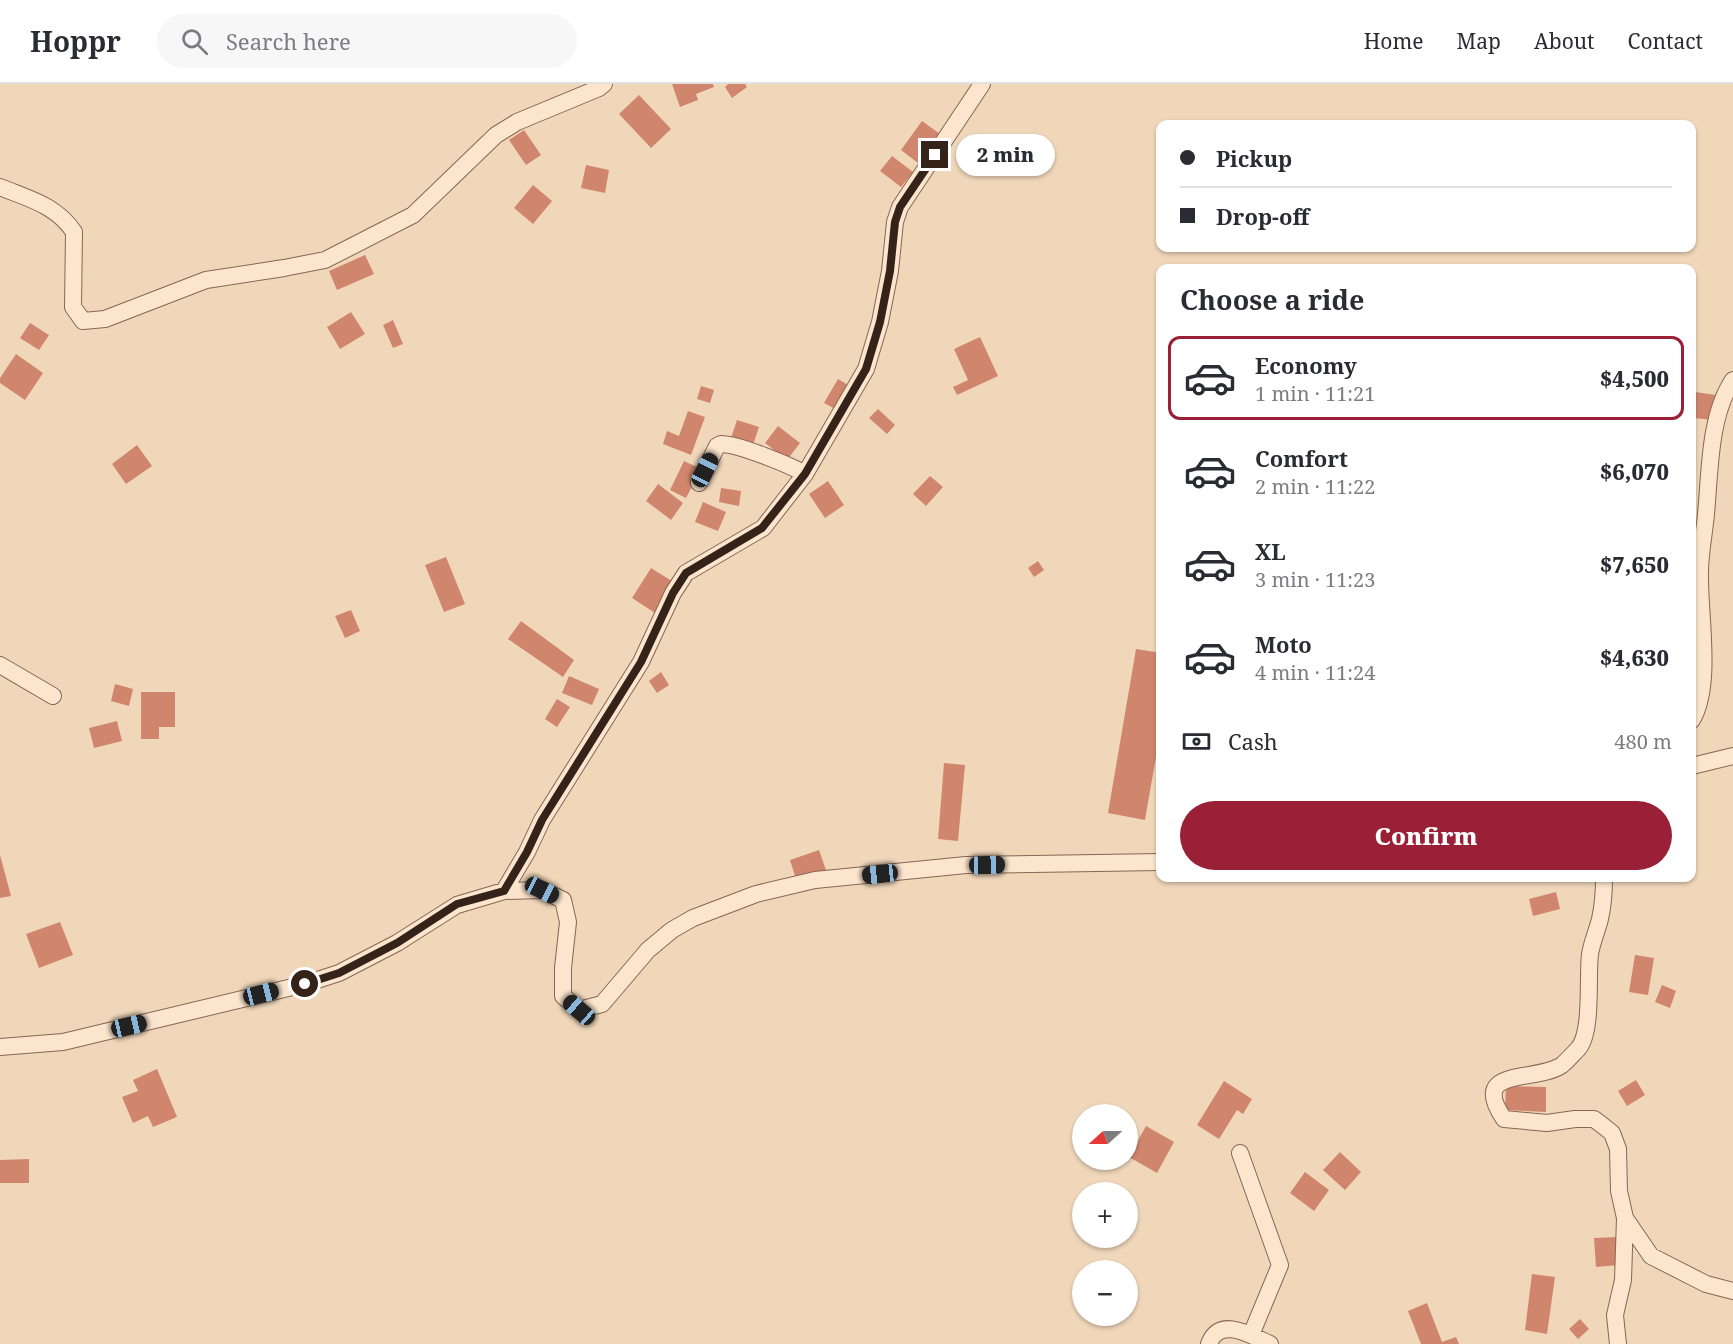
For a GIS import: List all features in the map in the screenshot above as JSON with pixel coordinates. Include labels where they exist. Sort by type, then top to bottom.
[{"type":"street","points":[[0,187],[52,208],[69,225],[74,232],[73,307],[83,321],[105,319],[206,280],[325,260],[413,215],[495,135],[604,84]]},
{"type":"street","points":[[504,891],[542,820],[641,662],[673,593],[686,573],[762,528],[805,474],[866,369],[880,322],[890,271],[895,222],[900,207],[982,84]]},
{"type":"street","points":[[1696,713],[1702,692],[1700,576],[1712,447],[1718,412],[1733,380]]},
{"type":"street","points":[[699,483],[717,446],[721,444],[735,446],[795,468],[805,474]]},
{"type":"street","points":[[0,665],[53,696]]},
{"type":"street","points":[[1696,765],[1733,756]]},
{"type":"street","points":[[0,1047],[63,1042],[305,984],[339,973],[397,943],[457,904],[504,891],[542,890],[563,900],[568,922],[563,968],[563,996],[579,1010],[602,1004],[648,950],[672,930],[693,918],[756,894],[815,880],[966,865],[1156,862]]},
{"type":"street","points":[[1604,882],[1600,916],[1590,952],[1589,1017],[1581,1046],[1561,1066],[1538,1074],[1508,1078],[1498,1084],[1493,1096],[1504,1119],[1547,1123],[1594,1119],[1612,1133],[1618,1149],[1619,1191],[1626,1218],[1623,1280],[1615,1315],[1618,1344]]},
{"type":"street","points":[[1240,1153],[1280,1265],[1251,1335]]},
{"type":"street","points":[[1626,1218],[1651,1256],[1706,1284],[1733,1291]]},
{"type":"street","points":[[1209,1344],[1211,1338],[1224,1330],[1237,1329],[1270,1344]]},
{"type":"building","points":[[672,84],[713,84],[714,87],[696,94],[698,100],[680,107]]},
{"type":"building","points":[[728,84],[745,84],[747,87],[732,98],[725,87]]},
{"type":"building","points":[[639,95],[671,129],[651,148],[619,114]]},
{"type":"building","points":[[922,121],[940,134],[918,163],[901,150]]},
{"type":"building","points":[[524,130],[541,155],[526,165],[509,140]]},
{"type":"building","points":[[892,156],[913,172],[901,187],[880,171]]},
{"type":"building","points":[[586,165],[609,170],[605,193],[581,188]]},
{"type":"building","points":[[533,185],[552,201],[533,224],[514,208]]},
{"type":"building","points":[[365,255],[374,274],[337,290],[329,271]]},
{"type":"building","points":[[351,312],[365,334],[340,349],[327,327]]},
{"type":"building","points":[[393,320],[403,344],[393,348],[383,325]]},
{"type":"building","points":[[30,323],[49,335],[39,350],[20,338]]},
{"type":"building","points":[[980,337],[998,376],[957,395],[953,387],[968,380],[954,349]]},
{"type":"building","points":[[16,354],[43,373],[25,400],[0,383],[0,378]]},
{"type":"building","points":[[838,379],[848,385],[835,409],[824,403]]},
{"type":"building","points":[[701,386],[714,390],[710,403],[697,399]]},
{"type":"building","points":[[1696,392],[1716,395],[1714,420],[1696,418]]},
{"type":"building","points":[[878,409],[895,425],[887,434],[869,418]]},
{"type":"building","points":[[688,411],[705,417],[691,455],[663,444],[667,431],[679,436]]},
{"type":"building","points":[[737,420],[759,427],[752,448],[730,441]]},
{"type":"building","points":[[778,426],[800,443],[787,460],[765,443]]},
{"type":"building","points":[[137,445],[152,466],[126,484],[112,464]]},
{"type":"building","points":[[684,461],[701,469],[686,498],[670,490]]},
{"type":"building","points":[[930,476],[943,487],[926,506],[913,494]]},
{"type":"building","points":[[828,481],[844,505],[825,518],[809,494]]},
{"type":"building","points":[[658,484],[683,503],[671,520],[646,501]]},
{"type":"building","points":[[721,488],[741,491],[739,506],[719,502]]},
{"type":"building","points":[[703,502],[726,512],[718,531],[695,522]]},
{"type":"building","points":[[446,557],[465,604],[444,612],[425,565]]},
{"type":"building","points":[[1038,561],[1044,570],[1034,577],[1028,568]]},
{"type":"building","points":[[651,568],[675,583],[655,613],[632,598]]},
{"type":"building","points":[[351,610],[360,631],[345,638],[335,616]]},
{"type":"building","points":[[521,621],[574,660],[563,677],[508,639]]},
{"type":"building","points":[[1136,649],[1156,652],[1156,757],[1145,820],[1108,813]]},
{"type":"building","points":[[661,672],[669,685],[657,693],[649,681]]},
{"type":"building","points":[[569,676],[599,689],[592,705],[562,693]]},
{"type":"building","points":[[115,684],[133,689],[129,706],[111,701]]},
{"type":"building","points":[[141,692],[175,692],[175,727],[159,727],[159,739],[141,739]]},
{"type":"building","points":[[557,699],[570,707],[557,727],[545,719]]},
{"type":"building","points":[[117,721],[122,741],[94,748],[89,728]]},
{"type":"building","points":[[944,763],[965,765],[958,841],[938,839]]},
{"type":"building","points":[[819,850],[827,873],[797,882],[790,860]]},
{"type":"building","points":[[0,855],[11,896],[0,898]]},
{"type":"building","points":[[1556,892],[1560,909],[1533,916],[1529,899]]},
{"type":"building","points":[[60,922],[73,955],[39,968],[26,934]]},
{"type":"building","points":[[1635,955],[1654,958],[1648,995],[1629,992]]},
{"type":"building","points":[[1662,985],[1676,991],[1670,1008],[1655,1002]]},
{"type":"building","points":[[157,1069],[177,1117],[153,1127],[148,1116],[133,1123],[122,1097],[138,1091],[133,1080]]},
{"type":"building","points":[[1636,1080],[1645,1095],[1627,1106],[1618,1091]]},
{"type":"building","points":[[1224,1081],[1252,1099],[1243,1114],[1237,1110],[1219,1139],[1197,1125]]},
{"type":"building","points":[[1506,1086],[1546,1087],[1546,1112],[1505,1110]]},
{"type":"building","points":[[1146,1126],[1174,1142],[1157,1173],[1138,1162],[1138,1141]]},
{"type":"building","points":[[1340,1152],[1361,1172],[1345,1190],[1323,1170]]},
{"type":"building","points":[[29,1159],[29,1183],[0,1183],[0,1160]]},
{"type":"building","points":[[1305,1172],[1329,1190],[1314,1211],[1290,1193]]},
{"type":"building","points":[[1617,1237],[1619,1265],[1596,1267],[1594,1238]]},
{"type":"building","points":[[1532,1274],[1555,1277],[1547,1334],[1525,1330]]},
{"type":"building","points":[[1427,1303],[1442,1342],[1456,1337],[1459,1344],[1421,1344],[1408,1311]]},
{"type":"building","points":[[1580,1319],[1589,1329],[1578,1339],[1569,1329]]},
{"type":"route","points":[[305,984],[339,973],[397,943],[457,904],[504,891],[527,852],[542,820],[641,662],[673,593],[686,573],[762,528],[805,474],[866,369],[880,322],[890,271],[895,222],[900,207],[935,155]]}]
